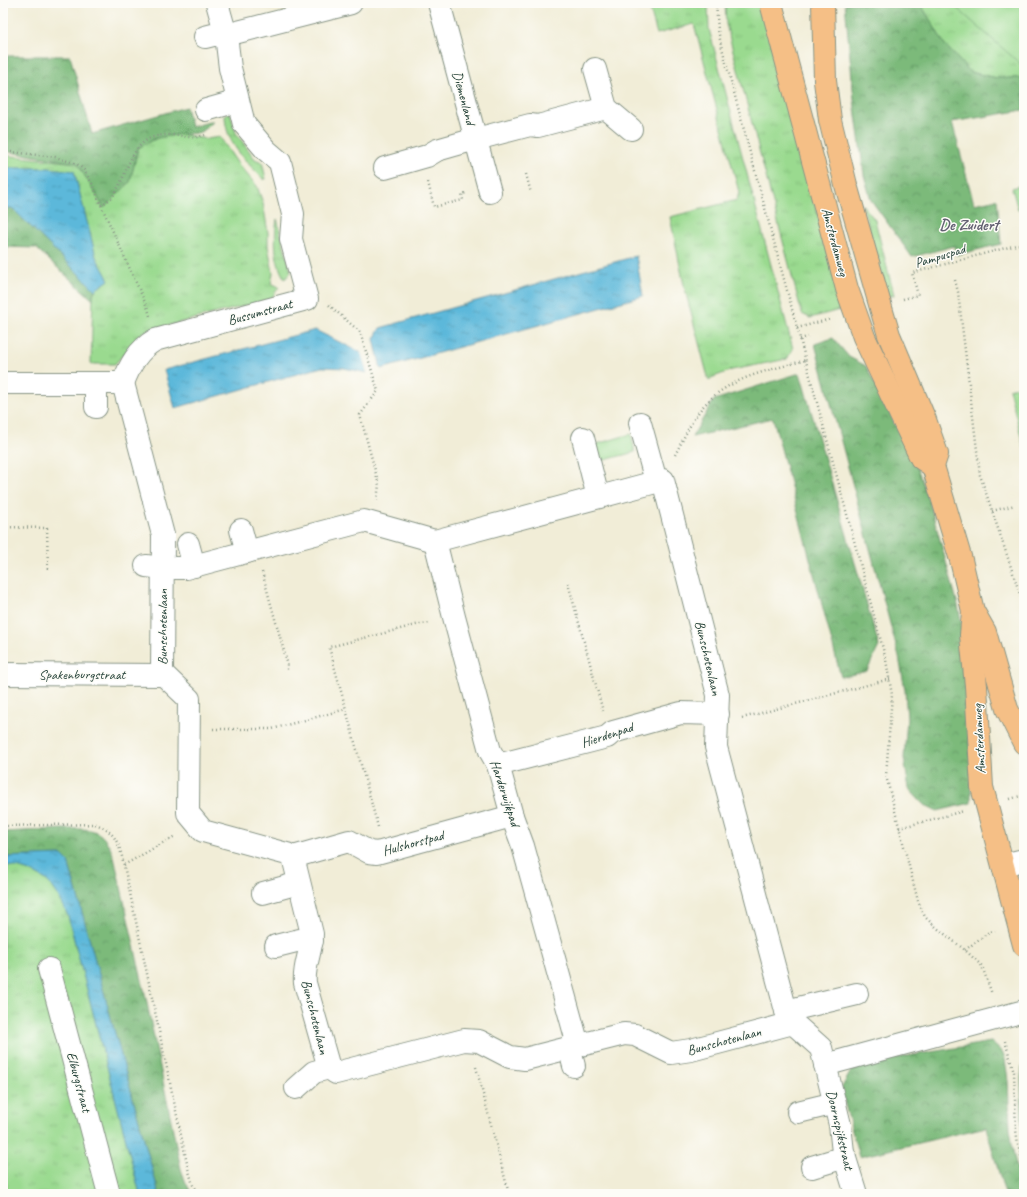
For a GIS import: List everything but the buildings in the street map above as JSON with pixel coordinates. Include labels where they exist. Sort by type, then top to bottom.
[{"type":"main road","name":"Amsterdamweg","points":[[771,3],[847,289],[864,336],[922,458],[933,466]]},
{"type":"main road","name":"Amsterdamweg","points":[[823,3],[825,81],[830,120],[846,185],[889,335],[925,420],[937,454],[933,466],[961,560],[973,611],[985,632],[1007,709],[1024,743]]},
{"type":"main road","name":"Amsterdamweg","points":[[973,611],[971,635],[975,668],[982,787],[1024,945]]},
{"type":"street","points":[[214,23],[351,3]]},
{"type":"street","name":"Diemenland","points":[[439,3],[475,139],[481,192]]},
{"type":"street","name":"Bussumstraat","points":[[123,383],[130,364],[149,343],[307,299],[291,239],[293,214],[280,162],[266,150],[244,124],[230,68],[214,23]]},
{"type":"street","points":[[595,69],[606,108],[631,129]]},
{"type":"street","points":[[206,110],[238,101]]},
{"type":"street","points":[[385,168],[427,156],[436,150],[475,139],[530,125],[538,126],[606,108]]},
{"type":"street","points":[[3,383],[123,383]]},
{"type":"street","points":[[96,383],[96,407]]},
{"type":"street","name":"Bunschotenlaan","points":[[123,383],[163,535],[155,567],[162,588],[162,675],[165,676],[189,699],[188,813],[203,831],[287,854],[293,857],[311,926],[312,941],[305,970],[305,983],[329,1068],[336,1073],[464,1040],[479,1041],[503,1054],[517,1058],[532,1058],[574,1053],[615,1035],[630,1034],[666,1051],[677,1053],[691,1050],[789,1017],[716,747],[727,716],[718,695],[716,682],[662,476],[640,423]]},
{"type":"street","points":[[583,438],[598,496]]},
{"type":"street","points":[[435,541],[598,496],[662,476]]},
{"type":"street","name":"Bunschotenlaan","points":[[155,567],[186,568],[364,521],[435,541]]},
{"type":"street","points":[[241,530],[247,552]]},
{"type":"street","name":"Harderwijkpad","points":[[435,541],[490,751],[498,765],[512,816],[523,846],[574,1053]]},
{"type":"street","points":[[188,544],[194,566]]},
{"type":"street","name":"Spakenburgstraat","points":[[3,674],[162,675]]},
{"type":"street","name":"Hierdenpad","points":[[498,765],[607,737],[613,732],[681,713],[727,716]]},
{"type":"street","name":"Hulshorstpad","points":[[293,857],[349,841],[369,852],[378,853],[512,816]]},
{"type":"street","points":[[1003,865],[1024,860]]},
{"type":"street","points":[[263,893],[300,883]]},
{"type":"street","points":[[276,946],[300,940],[312,941]]},
{"type":"street","name":"Elburgstraat","points":[[49,970],[109,1194]]},
{"type":"street","points":[[857,994],[789,1017],[821,1048],[825,1065],[1024,1011]]},
{"type":"street","name":"Doornspijkstraat","points":[[825,1065],[840,1125],[845,1158],[856,1194]]},
{"type":"street","points":[[296,1088],[314,1072],[329,1068]]},
{"type":"street","points":[[798,1112],[835,1103]]},
{"type":"street","points":[[812,1167],[845,1158]]},
{"type":"path","points":[[716,3],[718,30],[721,44],[886,660],[890,679],[892,709],[886,776],[918,901],[925,917],[978,961],[984,969],[992,993]]},
{"type":"path","points":[[101,205],[112,198],[133,153],[140,144],[164,135],[193,138],[207,134]]},
{"type":"path","points":[[3,151],[56,157],[77,164],[87,173],[146,303],[151,323]]},
{"type":"path","points":[[526,174],[530,193]]},
{"type":"path","points":[[429,188],[434,207],[463,200],[462,194],[481,192]]},
{"type":"path","name":"Pampuspad","points":[[900,300],[918,295],[912,273],[1024,243]]},
{"type":"path","points":[[955,280],[959,300],[980,475],[1023,599],[1024,606]]},
{"type":"path","points":[[326,302],[351,323],[361,334],[378,391],[360,415],[379,485],[376,504]]},
{"type":"path","points":[[797,328],[832,319]]},
{"type":"path","points":[[800,339],[808,337]]},
{"type":"path","points":[[662,476],[696,416],[715,395],[747,376],[806,360]]},
{"type":"path","points":[[692,413],[696,416]]},
{"type":"path","points":[[992,512],[1015,505]]},
{"type":"path","points":[[3,527],[47,528],[48,572]]},
{"type":"path","points":[[262,570],[286,662],[286,672]]},
{"type":"path","points":[[568,583],[602,707]]},
{"type":"path","points":[[379,831],[329,647],[420,624]]},
{"type":"path","points":[[727,716],[741,718],[890,679]]},
{"type":"path","points":[[211,729],[272,729],[346,709]]},
{"type":"path","points":[[899,828],[966,810]]},
{"type":"path","points":[[3,826],[95,824],[102,826],[113,835],[118,844],[124,866],[188,1168],[193,1185],[200,1194]]},
{"type":"path","points":[[124,866],[181,833]]},
{"type":"path","points":[[965,950],[989,932],[997,930]]},
{"type":"path","points":[[1004,1038],[1014,1072],[1016,1130],[1024,1166]]},
{"type":"path","points":[[475,1062],[509,1194]]},
{"type":"green space","points":[[648,3],[708,3],[709,29],[793,349],[787,359],[732,370],[711,378],[709,381],[685,290],[670,217],[737,200],[739,192],[694,24],[657,34]]},
{"type":"green space","points":[[725,3],[761,3],[843,309],[810,318],[802,314],[726,24]]},
{"type":"green space","points":[[845,3],[920,3],[945,45],[970,72],[997,78],[1024,78],[1024,110],[952,122],[974,204],[997,199],[1001,244],[956,255],[954,246],[912,257],[871,200],[864,175],[854,100]]},
{"type":"green space","points":[[920,3],[1024,3],[1024,78],[997,78],[970,72],[945,45]]},
{"type":"green space","points":[[951,3],[1024,3],[1024,67]]},
{"type":"green space","points":[[3,56],[70,56],[92,134],[186,107],[191,127],[213,121],[203,131],[198,133],[157,138],[138,148],[130,182],[104,208],[77,163],[3,151]]},
{"type":"green space","points":[[230,112],[236,133],[255,159],[262,162],[266,179],[263,179],[250,165],[233,143],[226,125],[225,115]]},
{"type":"green space","points":[[181,134],[206,139],[220,137],[238,164],[257,186],[263,203],[268,233],[268,246],[273,273],[271,283],[279,287],[271,299],[143,332],[115,364],[91,364],[93,294],[95,290],[109,280],[96,257],[74,171],[49,168],[3,168],[3,155],[77,163],[130,182],[138,148],[157,138]]},
{"type":"green space","points":[[1024,184],[1024,209],[1018,210],[1012,188]]},
{"type":"green space","points":[[862,204],[875,220],[894,295],[888,297]]},
{"type":"green space","points":[[3,208],[12,208],[95,290],[93,300],[36,248],[3,247]]},
{"type":"green space","points":[[277,219],[291,272],[285,279],[281,273],[277,258],[275,234]]},
{"type":"green space","points":[[833,338],[849,357],[866,366],[918,470],[930,504],[958,605],[965,643],[971,769],[971,803],[937,811],[923,804],[909,789],[904,758],[907,719],[905,690],[899,657],[815,344]]},
{"type":"green space","points":[[800,373],[879,646],[867,671],[841,677],[773,418],[692,437],[714,400]]},
{"type":"green space","points":[[1020,386],[1024,400],[1024,448],[1009,389]]},
{"type":"green space","points":[[631,434],[635,452],[597,462],[593,445]]},
{"type":"green space","points":[[62,829],[95,831],[105,840],[114,857],[146,998],[181,1169],[192,1194],[159,1194],[68,861],[62,855],[3,857],[3,832]]},
{"type":"green space","points":[[3,866],[26,870],[47,881],[57,893],[68,916],[140,1194],[3,1194]]},
{"type":"green space","points":[[991,1042],[1003,1053],[1005,1059],[1008,1080],[1010,1129],[1014,1156],[1024,1194],[1005,1194],[986,1127],[859,1157],[841,1089],[851,1071],[877,1061]]},
{"type":"green space","points":[[1024,1048],[1024,1143],[1022,1135],[1021,1077]]},
{"type":"water","points":[[3,168],[49,168],[74,171],[96,257],[109,280],[95,290],[12,208],[3,208]]},
{"type":"water","points":[[636,256],[643,296],[381,369],[374,339],[380,328]]},
{"type":"water","points":[[315,330],[362,353],[367,373],[344,368],[322,367],[175,408],[164,370]]},
{"type":"water","points":[[62,855],[68,861],[159,1194],[140,1194],[68,916],[62,902],[54,889],[43,878],[20,868],[3,866],[3,857]]},
{"type":"pier","points":[[360,350],[364,353],[369,373],[368,375]]},
{"type":"district","name":"De Zuidert","points":[[969,225]]}]
